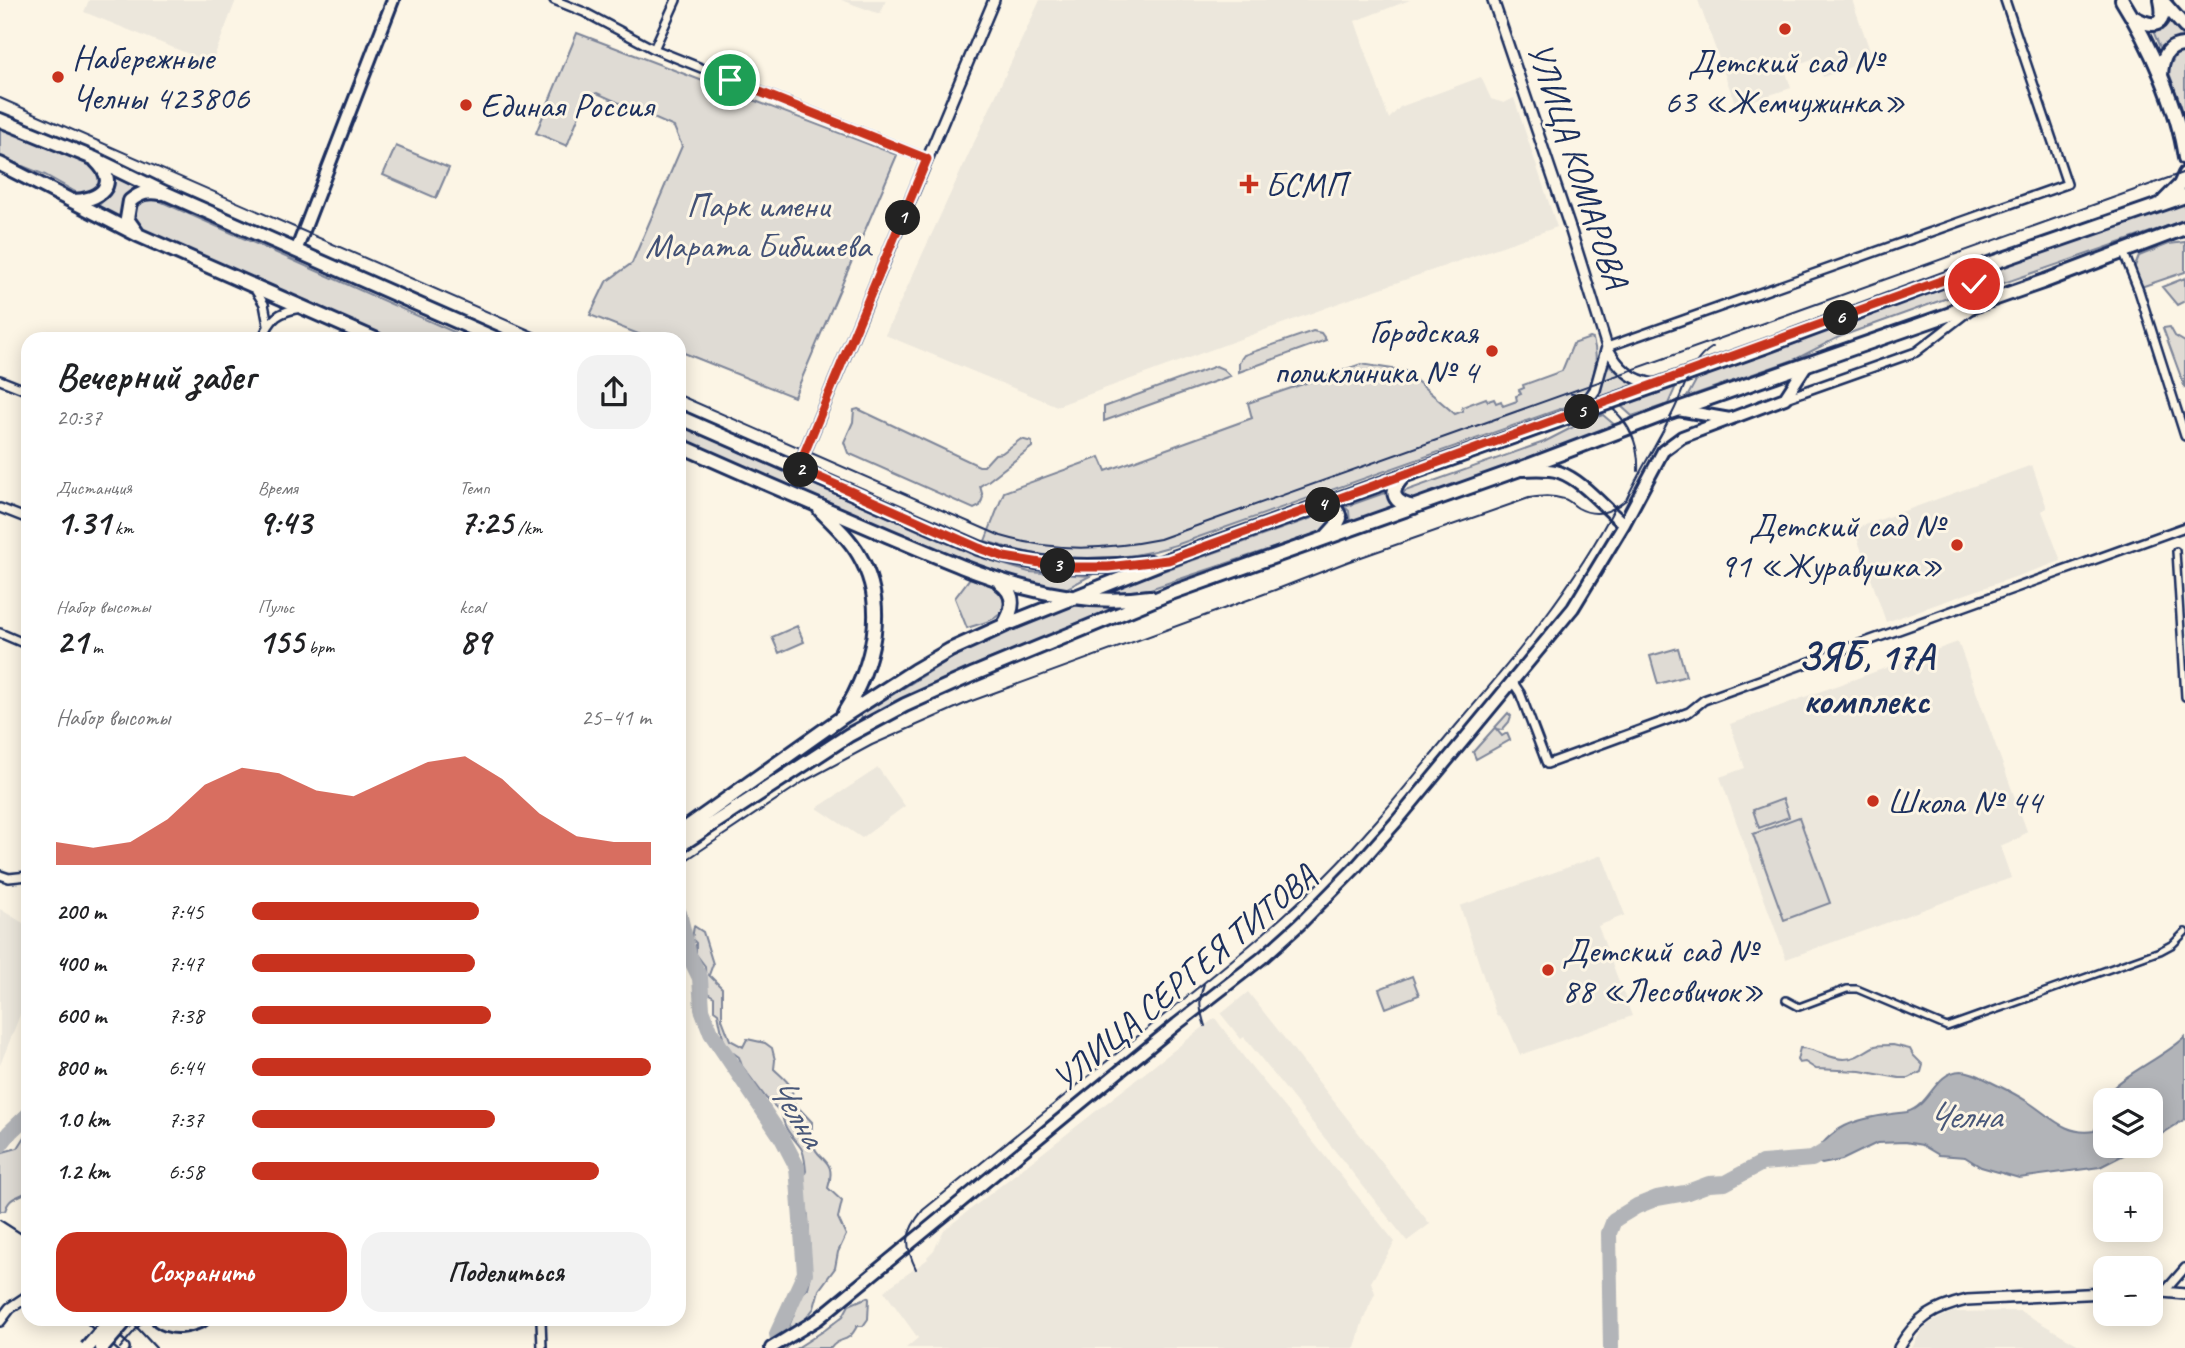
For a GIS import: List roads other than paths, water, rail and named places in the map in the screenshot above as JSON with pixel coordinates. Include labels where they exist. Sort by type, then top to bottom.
[{"type":"main road","points":[[296,251],[393,0]]},
{"type":"main road","points":[[2122,0],[2133,17],[2161,78],[2185,158]]},
{"type":"main road","points":[[2133,17],[2147,25],[2161,20],[2164,14],[2161,0]]},
{"type":"main road","points":[[2161,0],[2185,27]]},
{"type":"main road","points":[[2161,78],[2162,61],[2167,51],[2185,45]]},
{"type":"main road","points":[[0,120],[93,158],[165,193],[481,332]]},
{"type":"main road","points":[[68,201],[87,201],[98,197],[104,189],[104,168],[93,158]]},
{"type":"main road","points":[[0,164],[138,235],[359,332]]},
{"type":"main road","points":[[2159,205],[2173,193],[2185,174]]},
{"type":"main road","points":[[138,235],[127,219],[130,201],[147,191],[165,193]]},
{"type":"main road","points":[[686,837],[841,718],[950,650],[1003,626],[1168,560],[2185,195]]},
{"type":"main road","points":[[686,838],[829,747],[905,705],[1168,594],[1415,508],[1807,363],[1976,306],[2185,228]]},
{"type":"main road","points":[[1951,314],[1974,290],[1972,279],[1960,274]]},
{"type":"main road","points":[[456,321],[465,332]]},
{"type":"main road","points":[[1785,398],[1807,363]]},
{"type":"main road","name":"УЛИЦА СЕРГЕЯ ТИТОВА","points":[[771,1348],[818,1319],[1181,1021],[1262,958],[1300,924],[1370,851],[1573,608],[1624,524],[1663,451],[1682,437],[1785,398]]},
{"type":"main road","points":[[1678,410],[1730,419]]},
{"type":"main road","points":[[686,420],[1004,557],[1065,567],[1108,567],[1168,560]]},
{"type":"main road","points":[[686,448],[997,581],[1037,592],[1072,597],[1115,600],[1168,594]]},
{"type":"main road","points":[[1517,470],[1548,470],[1561,473],[1583,487],[1624,524]]},
{"type":"main road","points":[[1404,476],[1396,484],[1395,499],[1400,504],[1415,508]]},
{"type":"main road","points":[[815,505],[859,555],[873,590],[876,608],[874,642],[860,687],[841,718]]},
{"type":"main road","points":[[1315,508],[1332,507],[1338,511],[1340,518],[1324,539]]},
{"type":"main road","points":[[997,581],[1006,588],[1012,600],[1010,616],[1003,626]]},
{"type":"main road","points":[[87,1348],[106,1326]]},
{"type":"main road","points":[[102,1348],[121,1326]]},
{"type":"street","points":[[554,0],[584,12],[654,49],[927,159]]},
{"type":"street","points":[[654,49],[676,0]]},
{"type":"street","points":[[798,468],[994,0]]},
{"type":"street","name":"УЛИЦА КОМАРОВА","points":[[1493,0],[1607,347]]},
{"type":"street","points":[[1607,347],[2067,184],[2005,0]]},
{"type":"street","points":[[2123,250],[2139,291],[2185,436]]},
{"type":"street","points":[[251,284],[264,304],[268,326]]},
{"type":"street","points":[[1785,398],[1916,352],[1976,306]]},
{"type":"street","points":[[265,332],[282,312],[304,307]]},
{"type":"street","points":[[1607,347],[1626,373],[1638,380],[1661,384]]},
{"type":"street","points":[[1578,414],[1595,390],[1607,347]]},
{"type":"street","points":[[0,380],[21,388]]},
{"type":"street","points":[[0,508],[21,516]]},
{"type":"street","points":[[1513,681],[1547,764],[1689,712],[1703,700],[2185,527]]},
{"type":"street","points":[[2176,551],[2185,698]]},
{"type":"street","points":[[0,633],[21,642]]},
{"type":"street","points":[[0,874],[9,878],[21,877]]},
{"type":"street","points":[[1786,1000],[1799,1007],[1847,989],[1857,989],[1947,1027],[2160,951],[2173,944],[2185,932]]},
{"type":"street","points":[[2165,1291],[2185,1268]]},
{"type":"street","points":[[2165,1291],[2185,1294]]},
{"type":"street","points":[[1899,1348],[1916,1324],[1928,1314],[1945,1306],[1967,1300],[2093,1294]]},
{"type":"street","points":[[0,1321],[10,1308],[21,1301]]},
{"type":"street","points":[[99,1326],[124,1348]]},
{"type":"street","points":[[541,1326],[542,1348]]},
{"type":"water","name":"Челна","points":[[2185,1037],[2185,1119],[2163,1133],[2163,1088],[2113,1088]]},
{"type":"water","name":"Челна","points":[[1961,1071],[1976,1075],[2014,1094],[2067,1128],[2093,1131],[2093,1158],[2118,1158],[2100,1167],[2019,1178],[1981,1167],[1965,1157],[1939,1155],[1922,1145],[1905,1142],[1877,1143],[1842,1160],[1822,1164],[1812,1159],[1827,1139],[1845,1126],[1878,1116],[1907,1112],[1922,1103],[1945,1077]]},
{"type":"waterway","name":"Челна","points":[[686,942],[700,978],[702,1009],[711,1033],[782,1138],[797,1167],[805,1273],[777,1334],[780,1348]]},
{"type":"waterway","name":"Челна","points":[[0,1145],[21,1122]]},
{"type":"waterway","name":"Челна","points":[[1611,1348],[1609,1233],[1614,1220],[1657,1198],[1685,1193],[1709,1184],[1725,1183],[1762,1163],[1812,1159],[1830,1148]]},
{"type":"tram line","points":[[0,98],[534,332]]},
{"type":"tram line","points":[[686,398],[1001,536],[1041,545],[1080,548],[1140,543],[1160,539],[2185,172]]},
{"type":"tram line","points":[[686,860],[803,782],[872,745],[969,702],[1347,562],[1529,498],[1546,496],[1568,500],[1591,513],[1615,508],[1626,500],[1673,412],[1688,376],[1698,360],[1713,347]]},
{"type":"tram line","points":[[1571,394],[1599,400],[1621,418],[1634,442],[1638,471]]},
{"type":"tram line","points":[[916,1269],[909,1252],[908,1238],[923,1210],[1242,952],[1306,895],[1360,839],[1502,671],[1543,618],[1582,564],[1616,505]]},
{"type":"tram line","points":[[1204,984],[1200,1005],[1205,1026]]},
{"type":"tram line","points":[[120,1348],[139,1326]]},
{"type":"railway","points":[[0,1220],[21,1234]]},
{"type":"railway","points":[[136,1326],[156,1348]]},
{"type":"place","name":"Детский сад № 63 «Жемчужинка»","points":[[1785,29]]},
{"type":"place","name":"Набережные Челны 423806","points":[[58,77]]},
{"type":"place","name":"Единая Россия","points":[[466,105]]},
{"type":"place","name":"БСМП","points":[[1249,184]]},
{"type":"place","name":"Городская поликлиника № 4","points":[[1492,351]]},
{"type":"place","name":"Детский сад № 91 «Журавушка»","points":[[1957,545]]},
{"type":"place","name":"Школа № 44","points":[[1873,801]]},
{"type":"place","name":"Детский сад № 88 «Лесовичок»","points":[[1548,970]]},
{"type":"district","name":"ЗЯБ, 17А комплекс","points":[[1866,678]]},
{"type":"park label","name":"Парк имени Марата Бибишева","points":[[758,225]]}]
